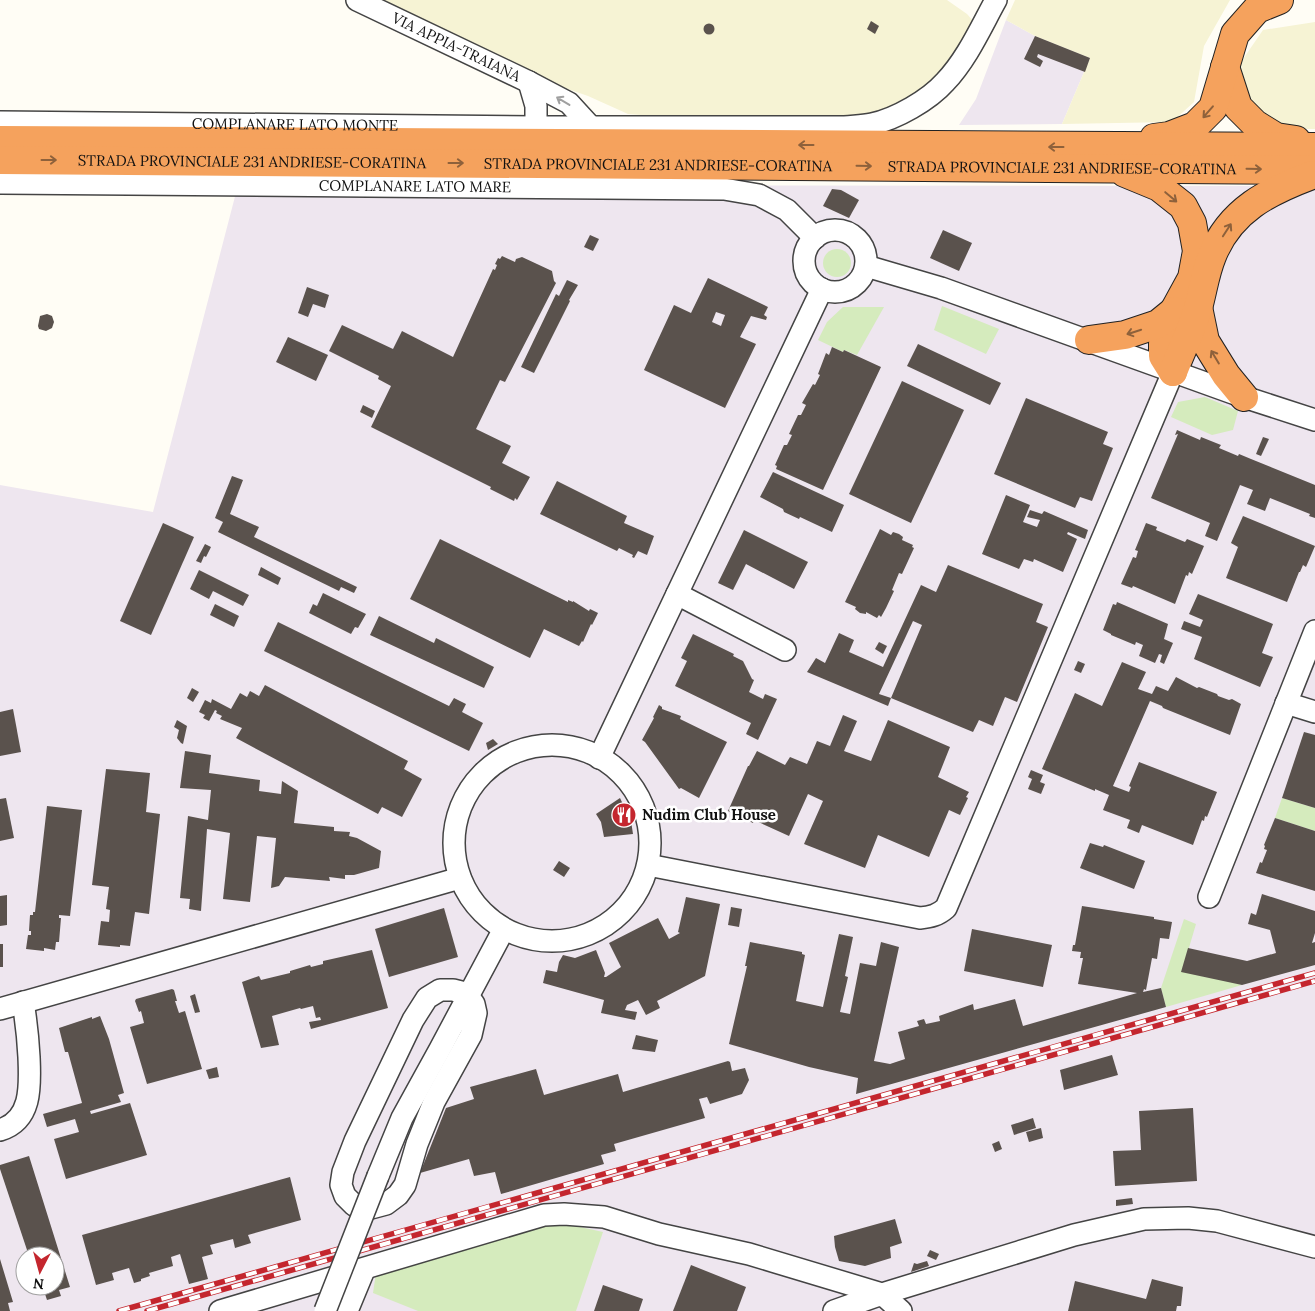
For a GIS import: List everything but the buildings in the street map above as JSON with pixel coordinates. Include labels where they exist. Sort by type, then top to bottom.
[{"type":"highway","points":[[1083,147],[1169,136],[1195,126],[1212,108],[1236,34],[1257,9],[1279,0]]},
{"type":"highway","points":[[1225,67],[1238,107],[1255,124],[1276,137],[1315,146]]},
{"type":"highway","name":"STRADA PROVINCIALE 231 ANDRIESE-CORATINA","points":[[0,140],[1083,147],[1315,146]]},
{"type":"highway","name":"STRADA PROVINCIALE 231 ANDRIESE-CORATINA","points":[[0,160],[1315,170]]},
{"type":"highway","points":[[1112,168],[1159,186],[1183,206],[1192,223],[1197,251],[1173,372]]},
{"type":"highway","points":[[1089,340],[1125,335],[1158,324],[1186,309],[1203,283],[1212,255],[1229,225],[1250,206],[1281,187],[1315,174]]},
{"type":"highway","points":[[1186,309],[1226,376],[1244,397]]},
{"type":"street","name":"VIA APPIA-TRAIANA","points":[[357,0],[529,82],[568,103],[590,127]]},
{"type":"street","name":"COMPLANARE LATO MONTE","points":[[0,122],[536,127],[845,127],[872,124],[898,115],[922,101],[945,83],[964,56],[996,0]]},
{"type":"street","name":"VIA APPIA-TRAIANA","points":[[529,82],[536,106],[536,127]]},
{"type":"street","name":"COMPLANARE LATO MARE","points":[[0,183],[724,189],[759,195],[786,210],[814,238]]},
{"type":"street","points":[[834,230],[845,232],[862,245],[866,255],[866,266],[863,275],[850,289],[841,292],[831,292],[814,284],[804,266],[808,246],[814,238],[834,230]]},
{"type":"street","points":[[866,266],[941,288],[1173,372],[1315,420]]},
{"type":"street","points":[[599,758],[822,289]]},
{"type":"street","points":[[648,865],[920,918],[932,917],[946,908],[1173,372]]},
{"type":"street","points":[[677,594],[785,650]]},
{"type":"street","points":[[1209,897],[1315,631]]},
{"type":"street","points":[[1286,703],[1315,712]]},
{"type":"street","points":[[533,747],[567,747],[599,758],[620,774],[637,795],[645,812],[649,829],[648,865],[641,884],[631,902],[617,917],[588,934],[563,941],[542,941],[523,937],[504,929],[482,912],[473,902],[460,878],[454,844],[455,828],[466,796],[476,782],[501,760],[516,752],[533,747]]},
{"type":"street","points":[[0,1008],[460,878]]},
{"type":"street","points":[[325,1311],[402,1118],[504,929]]},
{"type":"street","points":[[440,990],[453,990],[468,996],[474,1004],[476,1013],[471,1034],[434,1102],[417,1144],[405,1185],[398,1195],[386,1204],[371,1208],[354,1205],[344,1196],[340,1185],[343,1172],[355,1141],[413,1020],[427,998],[440,990]]},
{"type":"street","points":[[0,1130],[7,1128],[20,1116],[25,1109],[29,1094],[28,1040],[22,1002]]},
{"type":"street","points":[[220,1311],[284,1301],[364,1270],[544,1216],[564,1214],[604,1217],[659,1234],[749,1254],[882,1294],[901,1311]]},
{"type":"street","points":[[834,1311],[882,1294],[1074,1235],[1144,1219],[1188,1218],[1217,1221],[1315,1247]]},
{"type":"street","points":[[347,1311],[364,1270]]},
{"type":"shaded area","points":[[356,0],[947,0],[967,14],[974,22],[939,76],[895,110],[842,119],[654,116],[628,114],[588,96],[533,77]]},
{"type":"shaded area","points":[[1015,0],[1230,0],[1204,46],[1194,102],[1172,122],[1062,124],[1090,58],[1035,36],[1006,20]]},
{"type":"shaded area","points":[[1006,20],[1035,36],[1090,58],[1062,124],[959,125],[976,99]]},
{"type":"shaded area","points":[[1315,22],[1315,129],[1281,129],[1252,108],[1242,88],[1241,62],[1263,30]]},
{"type":"shaded area","points":[[238,185],[1315,186],[1315,1311],[0,1311],[0,485],[153,512]]},
{"type":"green space","points":[[837,249],[847,253],[851,263],[847,273],[837,277],[827,273],[823,263],[827,253]]},
{"type":"green space","points":[[942,306],[999,329],[986,354],[934,330]]},
{"type":"green space","points":[[843,307],[884,307],[857,355],[844,350],[843,352],[818,340],[827,322]]},
{"type":"green space","points":[[1205,397],[1238,411],[1233,430],[1212,435],[1171,417],[1178,402]]},
{"type":"green space","points":[[1282,798],[1315,808],[1315,831],[1275,818]]},
{"type":"green space","points":[[1184,919],[1196,924],[1183,968],[1242,985],[1166,1007],[1161,988]]},
{"type":"green space","points":[[558,1222],[603,1232],[576,1311],[418,1311],[373,1293],[376,1273]]},
{"type":"railway","points":[[119,1311],[1315,973]]},
{"type":"railway","points":[[147,1311],[1315,981]]},
{"type":"place","name":"Nudim Club House","points":[[624,815]]}]
